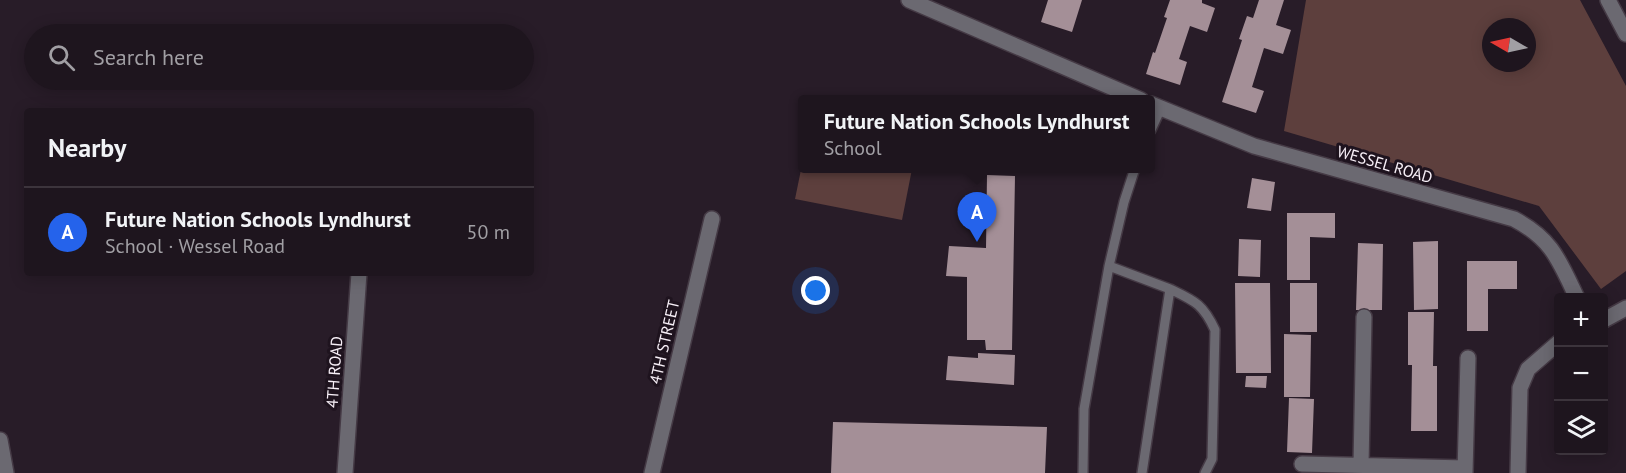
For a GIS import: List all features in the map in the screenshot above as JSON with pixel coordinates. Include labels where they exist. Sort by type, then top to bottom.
[{"type":"street","points":[[909,0],[1132,95]]},
{"type":"street","points":[[1608,0],[1626,34]]},
{"type":"street","name":"WESSEL ROAD","points":[[1156,106],[1254,146],[1514,219],[1540,235],[1559,260],[1575,293]]},
{"type":"street","name":"4TH STREET","points":[[652,473],[712,219]]},
{"type":"street","name":"4TH ROAD","points":[[345,473],[359,276]]},
{"type":"street","points":[[1608,318],[1626,308]]},
{"type":"street","points":[[1361,465],[1364,317]]},
{"type":"street","points":[[1518,473],[1520,388],[1528,369],[1554,346]]},
{"type":"street","points":[[1302,464],[1465,470],[1468,358]]},
{"type":"street","points":[[0,440],[6,473]]},
{"type":"lane","points":[[1083,473],[1084,409],[1109,266],[1133,173]]},
{"type":"lane","points":[[1109,266],[1170,289],[1194,301],[1207,312],[1215,330],[1212,459],[1205,473]]},
{"type":"lane","points":[[1142,473],[1170,289]]},
{"type":"shaded area","points":[[1306,0],[1580,0],[1626,86],[1626,271],[1601,289],[1539,206],[1284,131]]},
{"type":"shaded area","points":[[800,173],[911,173],[902,220],[795,199]]},
{"type":"building","points":[[1048,0],[1082,0],[1072,32],[1041,22]]},
{"type":"building","points":[[1170,0],[1202,0],[1202,3],[1215,8],[1207,32],[1190,26],[1179,59],[1187,62],[1180,85],[1146,74],[1167,18],[1164,17]]},
{"type":"building","points":[[1259,0],[1284,0],[1276,25],[1291,30],[1283,54],[1264,48],[1252,87],[1264,91],[1256,113],[1222,102],[1242,40],[1239,39],[1247,16],[1253,18]]},
{"type":"building","points":[[987,175],[1015,176],[1012,350],[986,350],[985,340],[967,340],[967,277],[946,276],[949,246],[986,248]]},
{"type":"building","points":[[1252,178],[1275,182],[1271,211],[1247,208]]},
{"type":"building","points":[[1287,213],[1335,213],[1335,238],[1310,237],[1310,280],[1287,280]]},
{"type":"building","points":[[1239,239],[1261,240],[1260,277],[1238,276]]},
{"type":"building","points":[[1438,241],[1438,309],[1414,310],[1413,242]]},
{"type":"building","points":[[1358,243],[1383,244],[1382,310],[1356,310]]},
{"type":"building","points":[[1467,261],[1517,261],[1517,289],[1488,289],[1488,331],[1467,331]]},
{"type":"building","points":[[1235,283],[1270,283],[1271,373],[1236,373]]},
{"type":"building","points":[[1290,283],[1317,283],[1317,332],[1290,332]]},
{"type":"building","points":[[1408,312],[1434,312],[1433,366],[1437,366],[1437,431],[1411,431],[1412,365],[1408,365]]},
{"type":"building","points":[[1284,334],[1311,335],[1310,397],[1284,397]]},
{"type":"building","points":[[978,353],[1015,355],[1014,385],[946,380],[948,356],[978,358]]},
{"type":"building","points":[[1246,376],[1267,376],[1266,388],[1245,387]]},
{"type":"building","points":[[1289,398],[1314,399],[1312,453],[1287,452]]},
{"type":"building","points":[[833,422],[1047,427],[1045,473],[831,473]]},
{"type":"place","name":"Future Nation Schools Lyndhurst","points":[[977,242]]}]
